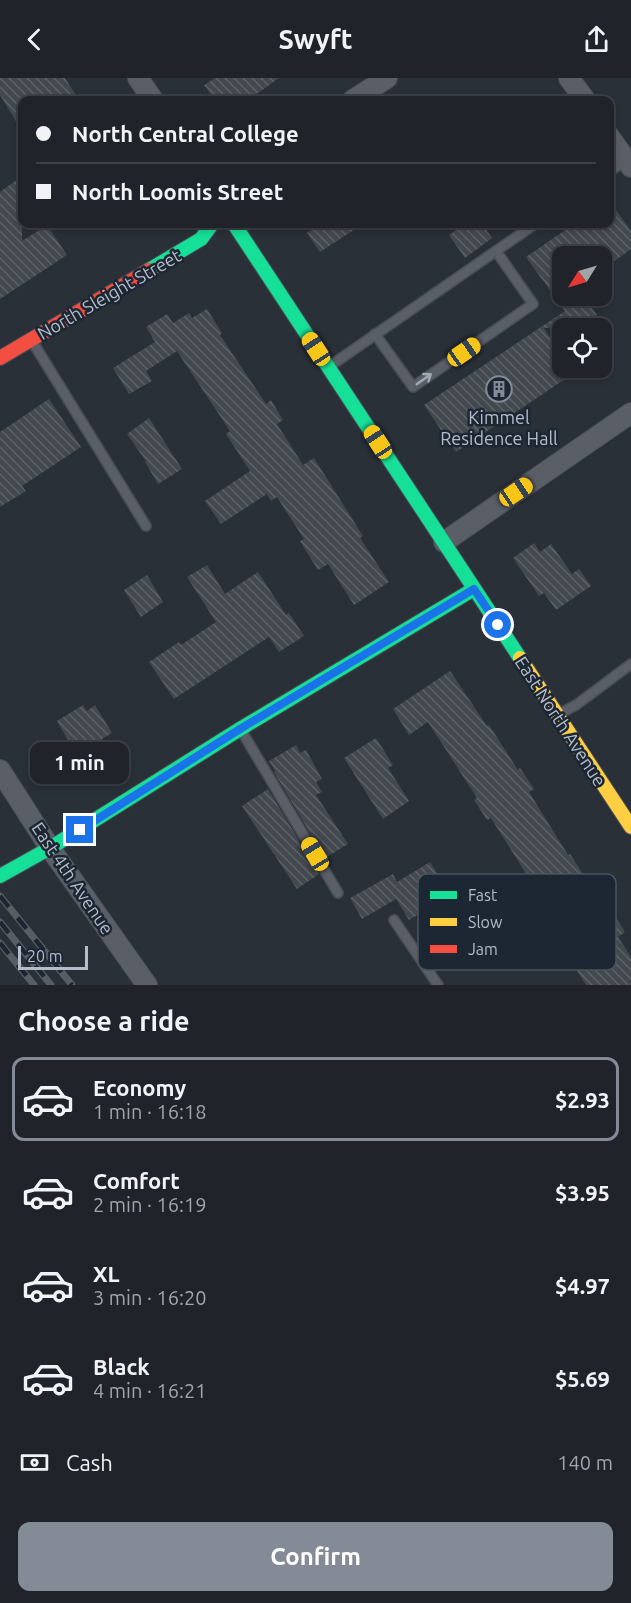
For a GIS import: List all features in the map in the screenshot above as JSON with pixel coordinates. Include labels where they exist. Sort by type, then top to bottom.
[{"type":"street","points":[[138,78],[150,96]]},
{"type":"street","points":[[359,96],[387,78]]},
{"type":"street","points":[[569,78],[582,96]]},
{"type":"street","points":[[614,142],[629,162]]},
{"type":"street","name":"North Sleight Street","points":[[0,358],[201,239],[209,228]]},
{"type":"street","name":"East North Avenue","points":[[237,228],[631,827]]},
{"type":"street","points":[[444,542],[631,413]]},
{"type":"street","points":[[0,876],[50,848],[240,729],[474,589]]},
{"type":"street","name":"East 4th Avenue","points":[[0,770],[50,848],[147,985]]},
{"type":"lane","points":[[614,170],[629,162]]},
{"type":"lane","points":[[328,367],[529,228]]},
{"type":"lane","points":[[375,334],[412,387],[440,368],[532,304],[496,251]]},
{"type":"lane","points":[[31,339],[146,526]]},
{"type":"lane","points":[[558,715],[576,705],[631,664]]},
{"type":"lane","points":[[240,729],[338,893]]},
{"type":"lane","points":[[394,920],[418,955]]},
{"type":"lane","points":[[428,970],[438,985]]},
{"type":"building","points":[[0,78],[65,78],[76,96],[18,96],[18,124],[0,95]]},
{"type":"building","points":[[215,78],[279,78],[254,96],[212,96],[204,85]]},
{"type":"building","points":[[18,179],[18,228],[22,228],[22,241],[42,228],[49,228],[67,255],[0,299],[0,192]]},
{"type":"building","name":"Kimmel Residence Hall","points":[[614,207],[631,231],[631,249],[612,263],[612,246],[552,246],[552,293],[526,257],[568,228],[614,228]]},
{"type":"building","points":[[315,228],[357,228],[320,252],[307,233]]},
{"type":"building","points":[[459,228],[485,228],[492,238],[465,258],[449,235]]},
{"type":"building","name":"Kimmel Residence Hall","points":[[561,306],[590,306],[597,315],[593,318],[554,318],[565,311]]},
{"type":"building","points":[[207,309],[222,333],[220,335],[266,404],[271,400],[283,420],[277,424],[303,465],[314,458],[363,536],[360,538],[389,582],[354,605],[328,564],[318,570],[300,541],[304,539],[277,497],[271,501],[267,494],[221,524],[205,501],[250,471],[226,434],[230,431],[177,351],[146,371],[152,381],[129,394],[113,368],[155,342],[146,327],[167,314],[173,323],[189,313],[192,318]]},
{"type":"building","name":"Kimmel Residence Hall","points":[[552,320],[552,328],[544,328],[552,340],[552,378],[567,378],[456,452],[424,405]]},
{"type":"building","points":[[49,399],[81,447],[22,486],[26,491],[0,507],[0,432]]},
{"type":"building","points":[[149,418],[182,469],[158,484],[146,461],[127,434]]},
{"type":"building","points":[[534,543],[540,552],[551,544],[572,574],[579,569],[591,586],[556,610],[544,593],[539,596],[513,558]]},
{"type":"building","points":[[207,565],[225,594],[258,572],[286,615],[289,613],[304,636],[279,652],[269,637],[174,699],[149,662],[179,642],[181,645],[216,622],[187,577]]},
{"type":"building","points":[[147,575],[163,602],[141,617],[124,590]]},
{"type":"building","points":[[450,671],[518,770],[520,768],[534,789],[529,792],[568,855],[570,854],[583,874],[526,874],[491,818],[487,820],[474,800],[477,798],[428,722],[409,735],[393,709]]},
{"type":"building","points":[[83,705],[87,711],[95,705],[112,733],[102,739],[105,743],[79,759],[57,721]]},
{"type":"building","points":[[376,738],[393,765],[388,768],[409,801],[383,819],[344,758]]},
{"type":"building","points":[[296,745],[300,753],[306,750],[322,779],[316,782],[322,792],[316,795],[348,844],[325,858],[269,761]]},
{"type":"building","points":[[268,789],[319,874],[297,889],[242,806]]},
{"type":"building","points":[[430,862],[438,874],[418,874],[418,915],[409,920],[396,899],[362,919],[350,898],[393,874],[397,882]]},
{"type":"building","points":[[616,918],[625,932],[618,937],[631,957],[631,985],[586,985],[576,970],[616,970]]},
{"type":"railway","points":[[0,896],[72,985]]},
{"type":"railway","points":[[0,922],[51,985]]},
{"type":"railway","points":[[0,943],[34,985]]},
{"type":"traffic: fast","points":[[149,270],[201,239],[209,228]]},
{"type":"traffic: fast","points":[[237,228],[520,658]]},
{"type":"traffic: fast","points":[[0,876],[50,848],[240,729],[474,589]]},
{"type":"traffic: slow","points":[[520,658],[631,827]]},
{"type":"traffic: jam","points":[[0,358],[149,270]]},
{"type":"place","name":"Kimmel Residence Hall","points":[[499,389]]},
{"type":"route","points":[[80,830],[240,729],[474,589],[498,625]]}]
